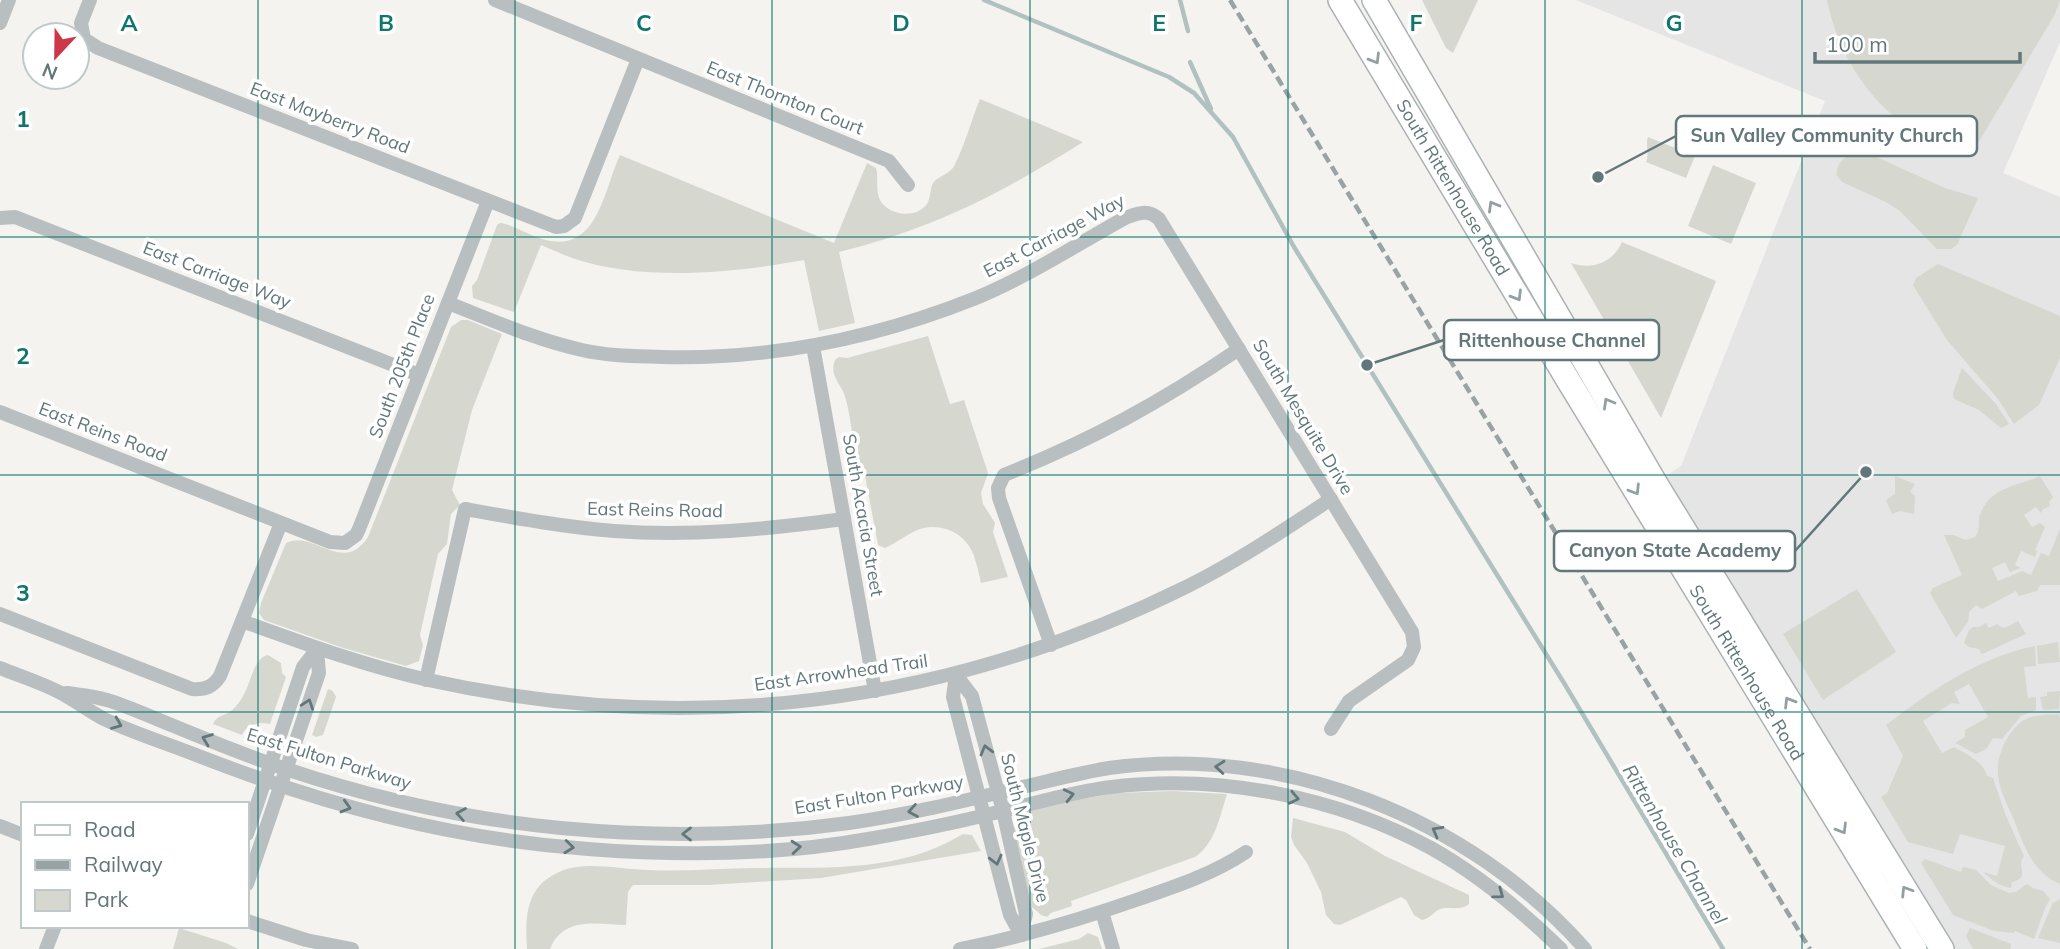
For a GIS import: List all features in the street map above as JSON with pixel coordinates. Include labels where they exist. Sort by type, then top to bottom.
[{"type":"main road","name":"South Rittenhouse Road","points":[[1340,0],[1816,766],[1942,949]]},
{"type":"main road","name":"South Rittenhouse Road","points":[[1374,0],[1656,484],[1816,766],[1915,949]]},
{"type":"street","points":[[0,23],[9,0]]},
{"type":"street","name":"East Mayberry Road","points":[[90,0],[81,23],[84,39],[98,48],[549,225],[564,226],[575,218],[638,58]]},
{"type":"street","name":"East Thornton Court","points":[[495,0],[888,161],[908,185]]},
{"type":"street","name":"South 205th Place","points":[[349,542],[359,529],[488,201]]},
{"type":"street","name":"East Carriage Way","points":[[448,303],[548,341],[584,351],[621,356],[686,358],[813,346],[903,324],[978,297],[1040,268],[1125,218],[1149,212]]},
{"type":"street","name":"South Mesquite Drive","points":[[1149,212],[1159,219],[1412,632],[1415,647],[1408,660],[1349,701],[1331,729]]},
{"type":"street","name":"East Carriage Way","points":[[0,218],[15,217],[419,375]]},
{"type":"street","name":"South Acacia Street","points":[[813,346],[875,691]]},
{"type":"street","points":[[1051,645],[999,498],[998,488],[1004,475],[1057,454],[1120,424],[1239,349]]},
{"type":"street","name":"East Reins Road","points":[[0,412],[330,542],[349,542]]},
{"type":"street","name":"East Arrowhead Trail","points":[[242,621],[317,649],[426,680],[499,694],[574,704],[649,708],[724,708],[775,704],[875,691],[956,674],[1051,645],[1124,616],[1191,584],[1265,543],[1331,499]]},
{"type":"street","name":"East Reins Road","points":[[426,680],[465,509],[540,523],[642,532],[692,533],[769,529],[844,519]]},
{"type":"street","points":[[0,614],[192,689],[201,690],[212,686],[220,677],[281,523]]},
{"type":"street","points":[[248,831],[303,667],[317,649]]},
{"type":"street","points":[[248,881],[319,674],[317,649]]},
{"type":"street","name":"East Fulton Parkway","points":[[0,668],[59,691],[104,719],[264,782],[389,818],[433,828],[536,844],[694,854],[834,844],[985,816],[1078,792],[1136,785],[1223,786],[1316,803],[1395,831],[1432,849],[1471,873],[1511,903],[1561,949]]},
{"type":"street","name":"South Maple Drive","points":[[956,674],[972,696],[1003,811],[1026,914],[1021,935]]},
{"type":"street","name":"South Maple Drive","points":[[956,674],[953,697],[1010,915],[1021,935]]},
{"type":"street","name":"East Fulton Parkway","points":[[59,691],[107,700],[271,764],[375,796],[519,824],[640,834],[694,834],[816,827],[980,797],[1110,768],[1193,765],[1250,770],[1302,779],[1384,806],[1422,823],[1502,871],[1542,904],[1585,949]]},
{"type":"street","points":[[0,826],[21,834]]},
{"type":"street","points":[[960,949],[1102,912],[1204,874],[1230,863],[1246,852]]},
{"type":"street","points":[[1102,912],[1113,949]]},
{"type":"street","points":[[248,921],[306,940],[352,949]]},
{"type":"street","points":[[46,949],[54,928]]},
{"type":"shaded area","points":[[1576,0],[2060,0],[2060,42],[2003,173],[2060,197],[2060,949],[1953,949],[1663,478],[1681,466],[1825,101]]},
{"type":"green space","points":[[1422,0],[1478,0],[1453,53],[1446,48]]},
{"type":"green space","points":[[1827,0],[2060,1],[2054,16],[1974,150],[1969,151],[1942,144],[1917,132],[1895,117],[1875,98],[1845,53]]},
{"type":"green space","points":[[980,99],[1083,142],[966,208],[905,232],[839,252],[855,323],[819,331],[804,260],[748,269],[657,273],[599,266],[541,245],[514,312],[473,298],[472,286],[477,280],[497,225],[504,224],[546,240],[563,241],[577,237],[588,228],[596,215],[620,155],[834,243],[867,163],[876,168],[879,196],[884,205],[903,214],[916,212],[927,204],[933,183],[954,166]]},
{"type":"green space","points":[[1648,137],[1695,156],[1686,178],[1646,162]]},
{"type":"green space","points":[[1851,155],[1872,155],[1945,188],[1978,198],[1957,245],[1951,249],[1937,249],[1900,211],[1842,182],[1837,176],[1840,162]]},
{"type":"green space","points":[[1713,165],[1756,183],[1731,244],[1688,226]]},
{"type":"green space","points":[[1622,242],[1716,281],[1661,418],[1571,263],[1587,266],[1601,263],[1613,255]]},
{"type":"green space","points":[[1938,264],[2060,316],[2060,358],[2039,405],[2014,424],[1998,399],[1947,340],[1913,285],[1916,278]]},
{"type":"green space","points":[[461,320],[468,320],[502,334],[472,410],[452,490],[460,505],[451,514],[447,544],[438,554],[420,635],[423,645],[419,661],[406,666],[340,647],[264,620],[259,613],[261,603],[286,543],[296,540],[338,552],[348,552],[358,548],[368,537],[451,327]]},
{"type":"green space","points":[[928,336],[950,404],[964,400],[988,473],[981,493],[983,504],[995,523],[993,532],[1008,577],[981,583],[975,559],[965,540],[942,528],[915,531],[885,548],[878,545],[864,470],[857,469],[848,407],[833,369],[835,360]]},
{"type":"green space","points":[[1962,368],[1996,404],[2009,424],[2001,428],[1979,410],[1954,399],[1953,393]]},
{"type":"green space","points":[[1895,476],[1915,484],[1910,492],[1915,496],[1914,514],[1900,511],[1892,514],[1886,500],[1895,494]]},
{"type":"green space","points":[[2040,476],[2053,497],[2049,502],[2050,506],[2041,513],[2036,507],[2024,515],[2032,527],[2040,523],[2045,527],[2035,550],[2035,557],[2021,551],[2015,565],[2021,568],[2010,572],[2005,562],[1992,568],[1998,581],[2022,571],[2031,575],[2041,553],[2049,556],[2060,529],[2060,585],[2040,585],[2037,591],[2019,596],[2016,591],[1982,609],[1976,605],[1969,612],[1968,622],[1956,638],[1930,593],[1933,588],[1962,575],[1944,535],[1966,540],[1975,537],[1980,513],[1993,496]]},
{"type":"green space","points":[[1857,589],[1896,652],[1823,700],[1783,634]]},
{"type":"green space","points":[[2018,621],[2026,634],[1982,654],[1979,649],[1964,643],[1973,627],[1986,623],[1989,628],[1997,624],[2005,627]]},
{"type":"green space","points":[[2058,642],[2060,662],[2038,664],[2037,646]]},
{"type":"green space","points":[[2035,646],[2036,666],[2024,667],[2028,698],[2036,697],[2036,710],[2021,716],[2002,739],[1993,738],[1986,749],[1976,754],[1955,743],[1965,737],[1965,730],[1988,717],[1969,684],[1954,692],[1960,704],[1952,703],[1923,721],[1942,753],[1954,747],[1974,759],[1987,776],[1993,778],[2024,856],[2021,861],[2021,876],[2012,882],[2011,888],[1996,882],[1983,872],[1997,876],[2005,846],[1960,834],[1953,854],[1908,842],[1881,797],[1887,793],[1903,756],[1886,725],[1956,677],[1995,658]]},
{"type":"green space","points":[[268,655],[281,663],[282,673],[286,677],[270,724],[253,725],[242,735],[213,724],[237,705],[259,660]]},
{"type":"green space","points":[[328,689],[333,691],[336,697],[323,735],[316,737],[312,735]]},
{"type":"green space","points":[[2060,691],[2059,709],[2043,710],[2040,697],[2047,696],[2047,692]]},
{"type":"green space","points":[[2059,714],[2060,884],[2036,866],[2026,849],[2002,792],[1998,767],[2009,735],[2020,723],[2034,716]]},
{"type":"green space","points":[[1173,791],[1227,794],[1212,837],[1195,857],[1071,901],[1072,906],[1047,917],[1031,906],[1013,829],[1019,816],[1034,809],[1116,793]]},
{"type":"green space","points":[[1293,818],[1345,832],[1385,856],[1469,895],[1469,904],[1461,908],[1438,910],[1422,920],[1414,915],[1406,900],[1401,897],[1340,925],[1334,924],[1326,915],[1321,892],[1307,863],[1294,845],[1291,837]]},
{"type":"green space","points":[[963,834],[972,835],[981,851],[821,878],[709,885],[633,885],[628,892],[626,925],[582,924],[563,931],[550,949],[527,949],[527,915],[533,895],[548,878],[570,868],[592,866],[676,871],[862,865],[914,856]]},
{"type":"green space","points":[[1925,859],[1961,872],[1963,867],[1976,870],[1991,885],[2009,893],[2016,892],[2027,884],[2043,891],[2050,899],[2034,939],[2015,931],[1994,931],[1953,915],[1921,863]]},
{"type":"green space","points":[[2060,899],[2060,943],[2038,938],[2053,902]]},
{"type":"green space","points":[[179,928],[226,943],[238,949],[173,949]]},
{"type":"green space","points":[[1970,928],[2011,944],[2010,949],[1973,949],[1966,936]]},
{"type":"green space","points":[[1088,933],[1098,937],[1102,949],[1039,949],[1079,939]]},
{"type":"waterway","name":"Rittenhouse Channel","points":[[984,0],[1169,77],[1194,93],[1233,137],[1294,247],[1564,683],[1723,949]]},
{"type":"waterway","points":[[1180,0],[1188,31]]},
{"type":"waterway","points":[[1190,62],[1211,109]]},
{"type":"railway","points":[[1230,0],[1810,949]]},
{"type":"place","name":"Sun Valley Community Church","points":[[1598,177]]},
{"type":"place","name":"Rittenhouse Channel","points":[[1367,365]]},
{"type":"place","name":"Canyon State Academy","points":[[1866,472]]}]
